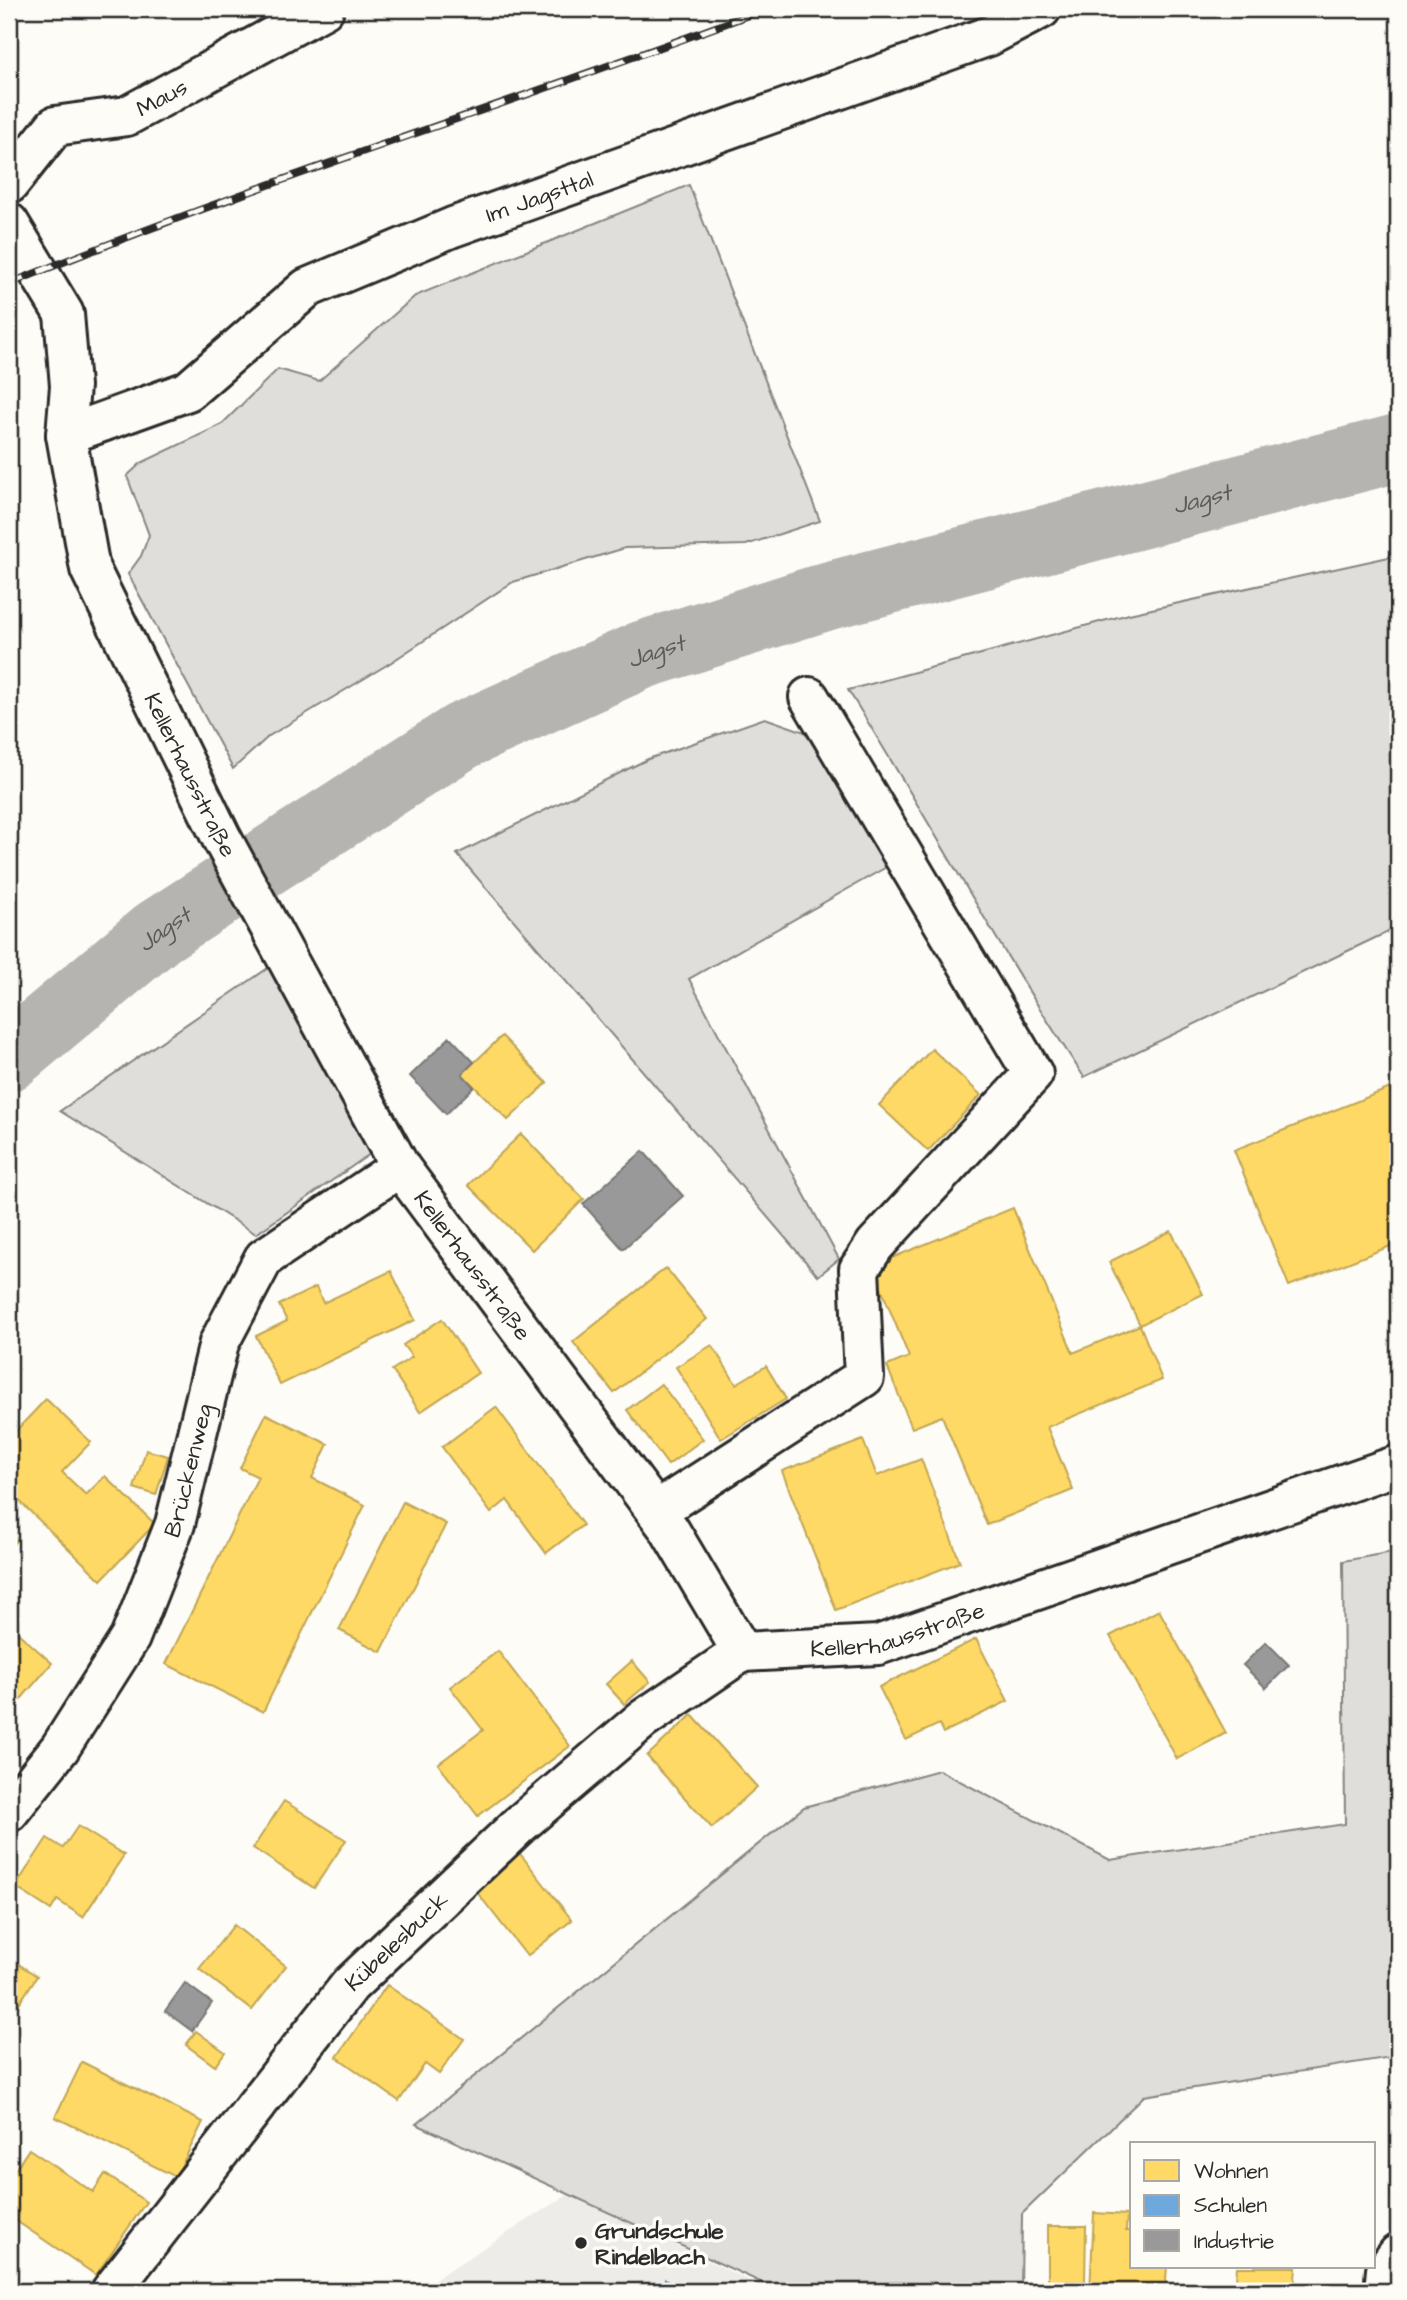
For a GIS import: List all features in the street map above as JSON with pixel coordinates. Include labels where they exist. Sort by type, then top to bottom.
[{"type":"street","name":"Maus","points":[[9,184],[55,126],[127,116],[324,9]]},
{"type":"street","name":"Im Jagsttal","points":[[66,435],[188,391],[307,288],[453,227],[989,36],[1041,9]]},
{"type":"street","name":"Kellerhausstraße","points":[[9,223],[64,314],[70,386],[66,435],[90,569],[221,837],[288,958],[358,1094],[400,1167],[656,1511],[742,1653],[878,1645],[1398,1465]]},
{"type":"street","points":[[656,1511],[864,1377],[859,1269],[874,1245],[1032,1074],[809,696]]},
{"type":"street","name":"Brückenweg","points":[[9,1812],[60,1748],[130,1638],[176,1524],[219,1343],[264,1258],[400,1167]]},
{"type":"street","name":"Kübelesbuck","points":[[111,2291],[350,1985],[519,1825],[642,1720],[742,1653]]},
{"type":"street","points":[[1384,2291],[1386,2270],[1398,2254]]},
{"type":"shaded area","points":[[689,185],[820,521],[746,545],[625,548],[513,582],[390,663],[269,736],[233,769],[128,574],[141,556],[149,535],[127,476],[141,463],[221,425],[278,369],[319,381],[415,296]]},
{"type":"shaded area","points":[[1398,555],[1398,927],[1084,1077],[848,690],[1129,614]]},
{"type":"shaded area","points":[[765,718],[805,732],[890,865],[689,979],[839,1259],[818,1276],[457,854],[648,759]]},
{"type":"shaded area","points":[[274,964],[374,1151],[256,1234],[60,1111]]},
{"type":"shaded area","points":[[1398,1551],[1398,2056],[1144,2096],[1022,2214],[1021,2291],[780,2291],[416,2124],[804,1807],[939,1770],[1110,1860],[1345,1824],[1343,1561]]},
{"type":"shaded area","name":"Grundschule Rindelbach","points":[[569,2194],[771,2291],[416,2291]]},
{"type":"building: Wohnen","points":[[502,1036],[547,1083],[508,1120],[462,1074]]},
{"type":"building: Wohnen","points":[[932,1049],[981,1095],[928,1151],[879,1105]]},
{"type":"building: Wohnen","points":[[1398,1085],[1398,1243],[1289,1286],[1234,1150]]},
{"type":"building: Wohnen","points":[[521,1134],[584,1199],[532,1250],[468,1185]]},
{"type":"building: Wohnen","points":[[1013,1208],[1073,1353],[1140,1325],[1162,1380],[1047,1427],[1073,1490],[987,1525],[942,1416],[912,1428],[887,1366],[909,1357],[872,1266]]},
{"type":"building: Wohnen","points":[[1171,1231],[1203,1294],[1140,1325],[1109,1262]]},
{"type":"building: Wohnen","points":[[666,1268],[707,1319],[614,1393],[573,1342]]},
{"type":"building: Wohnen","points":[[391,1271],[415,1320],[280,1385],[256,1336],[287,1321],[279,1305],[316,1287],[323,1303]]},
{"type":"building: Wohnen","points":[[442,1319],[478,1373],[420,1412],[392,1370],[412,1357],[403,1345]]},
{"type":"building: Wohnen","points":[[712,1345],[736,1384],[766,1366],[786,1399],[721,1439],[676,1367]]},
{"type":"building: Wohnen","points":[[661,1384],[703,1439],[668,1465],[627,1410]]},
{"type":"building: Wohnen","points":[[46,1399],[91,1442],[62,1472],[86,1495],[105,1476],[155,1524],[101,1580],[9,1491],[9,1438]]},
{"type":"building: Wohnen","points":[[496,1407],[583,1525],[546,1553],[507,1500],[491,1513],[442,1447]]},
{"type":"building: Wohnen","points":[[266,1414],[328,1444],[312,1478],[365,1505],[263,1712],[166,1664],[258,1477],[240,1468]]},
{"type":"building: Wohnen","points":[[863,1440],[877,1476],[921,1459],[960,1562],[836,1610],[782,1471]]},
{"type":"building: Wohnen","points":[[146,1450],[168,1456],[156,1495],[134,1488]]},
{"type":"building: Wohnen","points":[[403,1502],[446,1524],[381,1652],[339,1630]]},
{"type":"building: Wohnen","points":[[9,1532],[17,1540],[9,1548]]},
{"type":"building: Wohnen","points":[[1159,1610],[1226,1733],[1177,1759],[1110,1636]]},
{"type":"building: Wohnen","points":[[9,1625],[52,1663],[9,1713]]},
{"type":"building: Wohnen","points":[[976,1639],[1008,1701],[943,1733],[939,1724],[906,1740],[879,1687]]},
{"type":"building: Wohnen","points":[[498,1651],[570,1746],[478,1816],[438,1764],[483,1730],[450,1687]]},
{"type":"building: Wohnen","points":[[632,1661],[650,1682],[624,1704],[606,1684]]},
{"type":"building: Wohnen","points":[[692,1715],[757,1787],[712,1828],[647,1756]]},
{"type":"building: Wohnen","points":[[284,1801],[346,1840],[314,1888],[253,1848]]},
{"type":"building: Wohnen","points":[[78,1826],[124,1855],[83,1917],[57,1900],[51,1910],[15,1887],[47,1838],[63,1848]]},
{"type":"building: Wohnen","points":[[518,1851],[572,1920],[527,1956],[472,1886]]},
{"type":"building: Wohnen","points":[[234,1925],[286,1966],[252,2010],[199,1969]]},
{"type":"building: Wohnen","points":[[9,1958],[37,1976],[18,2005],[9,1999]]},
{"type":"building: Wohnen","points":[[387,1985],[464,2039],[439,2074],[425,2064],[399,2101],[337,2057]]},
{"type":"building: Wohnen","points":[[196,2031],[225,2052],[215,2066],[186,2045]]},
{"type":"building: Wohnen","points":[[82,2062],[203,2122],[176,2177],[55,2117]]},
{"type":"building: Wohnen","points":[[29,2149],[93,2192],[105,2174],[146,2202],[96,2275],[9,2216],[9,2179]]},
{"type":"building: Wohnen","points":[[1094,2213],[1127,2215],[1130,2268],[1167,2268],[1165,2291],[1090,2291]]},
{"type":"building: Wohnen","points":[[1048,2226],[1086,2226],[1085,2282],[1048,2281]]},
{"type":"building: Wohnen","points":[[1237,2268],[1296,2268],[1294,2291],[1235,2291]]},
{"type":"building: Schulen","points":[[665,2279],[690,2291],[660,2291]]},
{"type":"building: Industrie","points":[[450,1037],[474,1062],[462,1074],[474,1087],[446,1114],[410,1076]]},
{"type":"building: Industrie","points":[[643,1151],[683,1196],[623,1249],[583,1204]]},
{"type":"building: Industrie","points":[[1266,1642],[1289,1665],[1266,1688],[1243,1665]]},
{"type":"building: Industrie","points":[[185,1983],[212,2003],[192,2031],[165,2011]]},
{"type":"building: Industrie","points":[[1392,2159],[1398,2159],[1398,2196],[1391,2196]]},
{"type":"waterway","name":"Jagst","points":[[9,1057],[158,932],[462,736],[642,655],[831,595],[1398,448]]},
{"type":"railway","points":[[9,284],[196,211],[764,9]]},
{"type":"place","name":"Grundschule Rindelbach","points":[[581,2243]]}]
